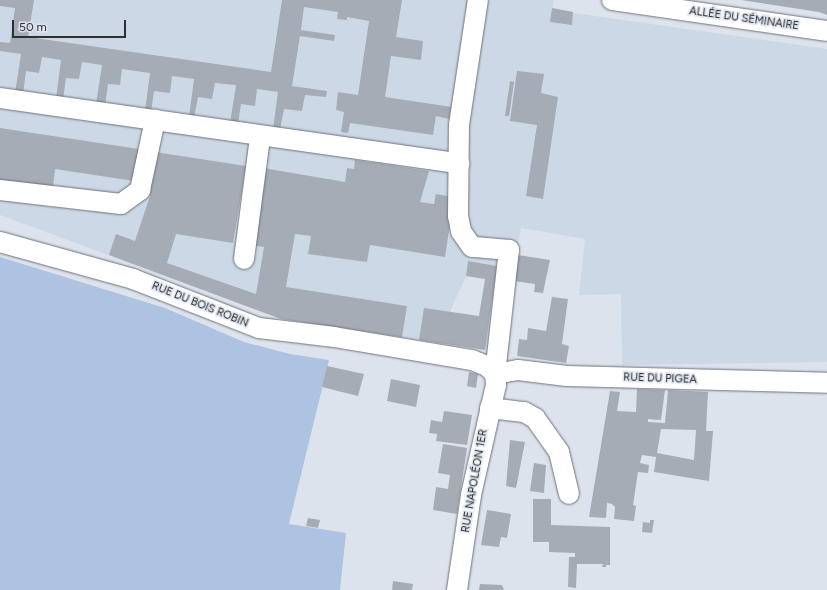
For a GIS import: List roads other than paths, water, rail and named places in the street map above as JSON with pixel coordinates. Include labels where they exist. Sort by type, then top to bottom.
[{"type":"street","points":[[0,98],[155,120],[260,137],[459,163],[459,125],[478,0]]},
{"type":"street","name":"ALLÉE DU SÉMINAIRE","points":[[612,0],[827,31]]},
{"type":"street","points":[[0,190],[121,204],[140,190],[155,120]]},
{"type":"street","points":[[244,259],[260,137]]},
{"type":"street","name":"RUE NAPOLÉON 1ER","points":[[457,590],[471,495],[496,385],[495,374],[509,250],[472,247],[467,242],[461,231],[458,216],[459,163]]},
{"type":"street","name":"RUE DU BOIS ROBIN","points":[[0,242],[133,279],[259,328],[334,337],[472,360],[487,366],[495,374]]},
{"type":"street","name":"RUE DU PIGEA","points":[[495,374],[518,370],[567,376],[827,383]]},
{"type":"street","points":[[490,408],[524,412],[535,418],[559,452],[569,494]]}]
